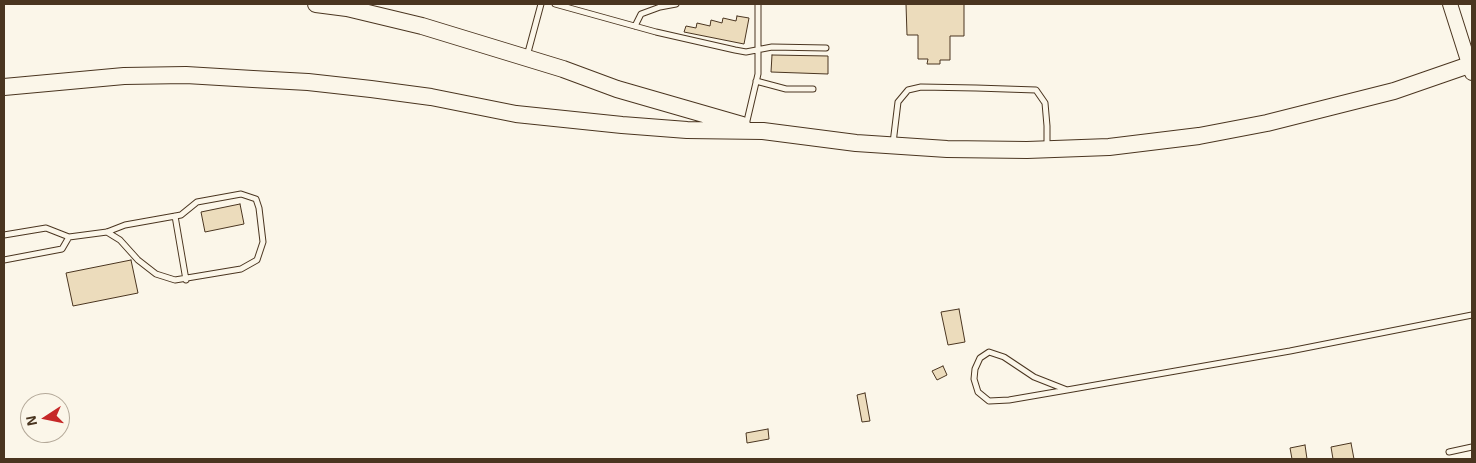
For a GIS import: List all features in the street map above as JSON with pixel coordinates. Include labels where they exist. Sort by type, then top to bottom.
[{"type":"main road","points":[[316,4],[347,8],[422,26],[527,57],[617,89],[763,131]]},
{"type":"main road","points":[[4,87],[124,76],[186,75],[253,78],[371,89],[516,114],[583,121],[687,130],[763,131],[892,146],[947,149],[1047,149],[1110,147],[1199,136],[1267,123],[1394,91],[1471,68]]},
{"type":"street","points":[[1450,4],[1471,68]]},
{"type":"lane","points":[[527,57],[541,4]]},
{"type":"lane","points":[[555,4],[635,26],[746,52],[772,48],[826,48]]},
{"type":"lane","points":[[576,10],[579,4]]},
{"type":"lane","points":[[635,26],[641,14],[660,7],[676,4]]},
{"type":"lane","points":[[746,126],[758,74],[758,4]]},
{"type":"lane","points":[[756,81],[786,89],[813,89]]},
{"type":"lane","points":[[892,146],[898,102],[908,90],[921,87],[1036,90],[1045,103],[1047,149]]},
{"type":"lane","points":[[4,235],[46,228],[69,237],[107,232],[125,225],[181,214],[197,202],[241,194],[256,199],[259,208],[263,242],[257,260],[241,269],[186,280],[175,280],[156,274],[138,260],[120,240],[107,232]]},
{"type":"lane","points":[[175,216],[186,280]]},
{"type":"lane","points":[[4,260],[62,249],[69,237]]},
{"type":"lane","points":[[1067,390],[1034,377],[1004,357],[989,352],[980,358],[975,369],[974,379],[978,392],[989,401],[1009,400],[1067,390],[1290,351],[1472,315]]},
{"type":"lane","points":[[1450,452],[1472,447]]},
{"type":"building","points":[[906,4],[964,4],[964,36],[950,36],[950,60],[940,60],[940,64],[927,64],[928,59],[918,59],[918,35],[907,35]]},
{"type":"building","points":[[737,16],[749,18],[744,44],[684,32],[686,26],[696,28],[697,23],[710,26],[711,20],[722,23],[723,18],[736,21]]},
{"type":"building","points":[[772,55],[828,56],[828,74],[771,72]]},
{"type":"building","points":[[240,204],[244,224],[205,232],[201,212]]},
{"type":"building","points":[[131,260],[138,293],[73,306],[66,273]]},
{"type":"building","points":[[959,309],[965,342],[948,345],[941,312]]},
{"type":"building","points":[[943,366],[947,375],[937,380],[932,371]]},
{"type":"building","points":[[865,393],[870,421],[862,422],[857,395]]},
{"type":"building","points":[[768,429],[769,439],[747,443],[746,433]]},
{"type":"building","points":[[1351,443],[1354,459],[1333,459],[1331,447]]},
{"type":"building","points":[[1305,445],[1307,459],[1292,459],[1290,448]]}]
